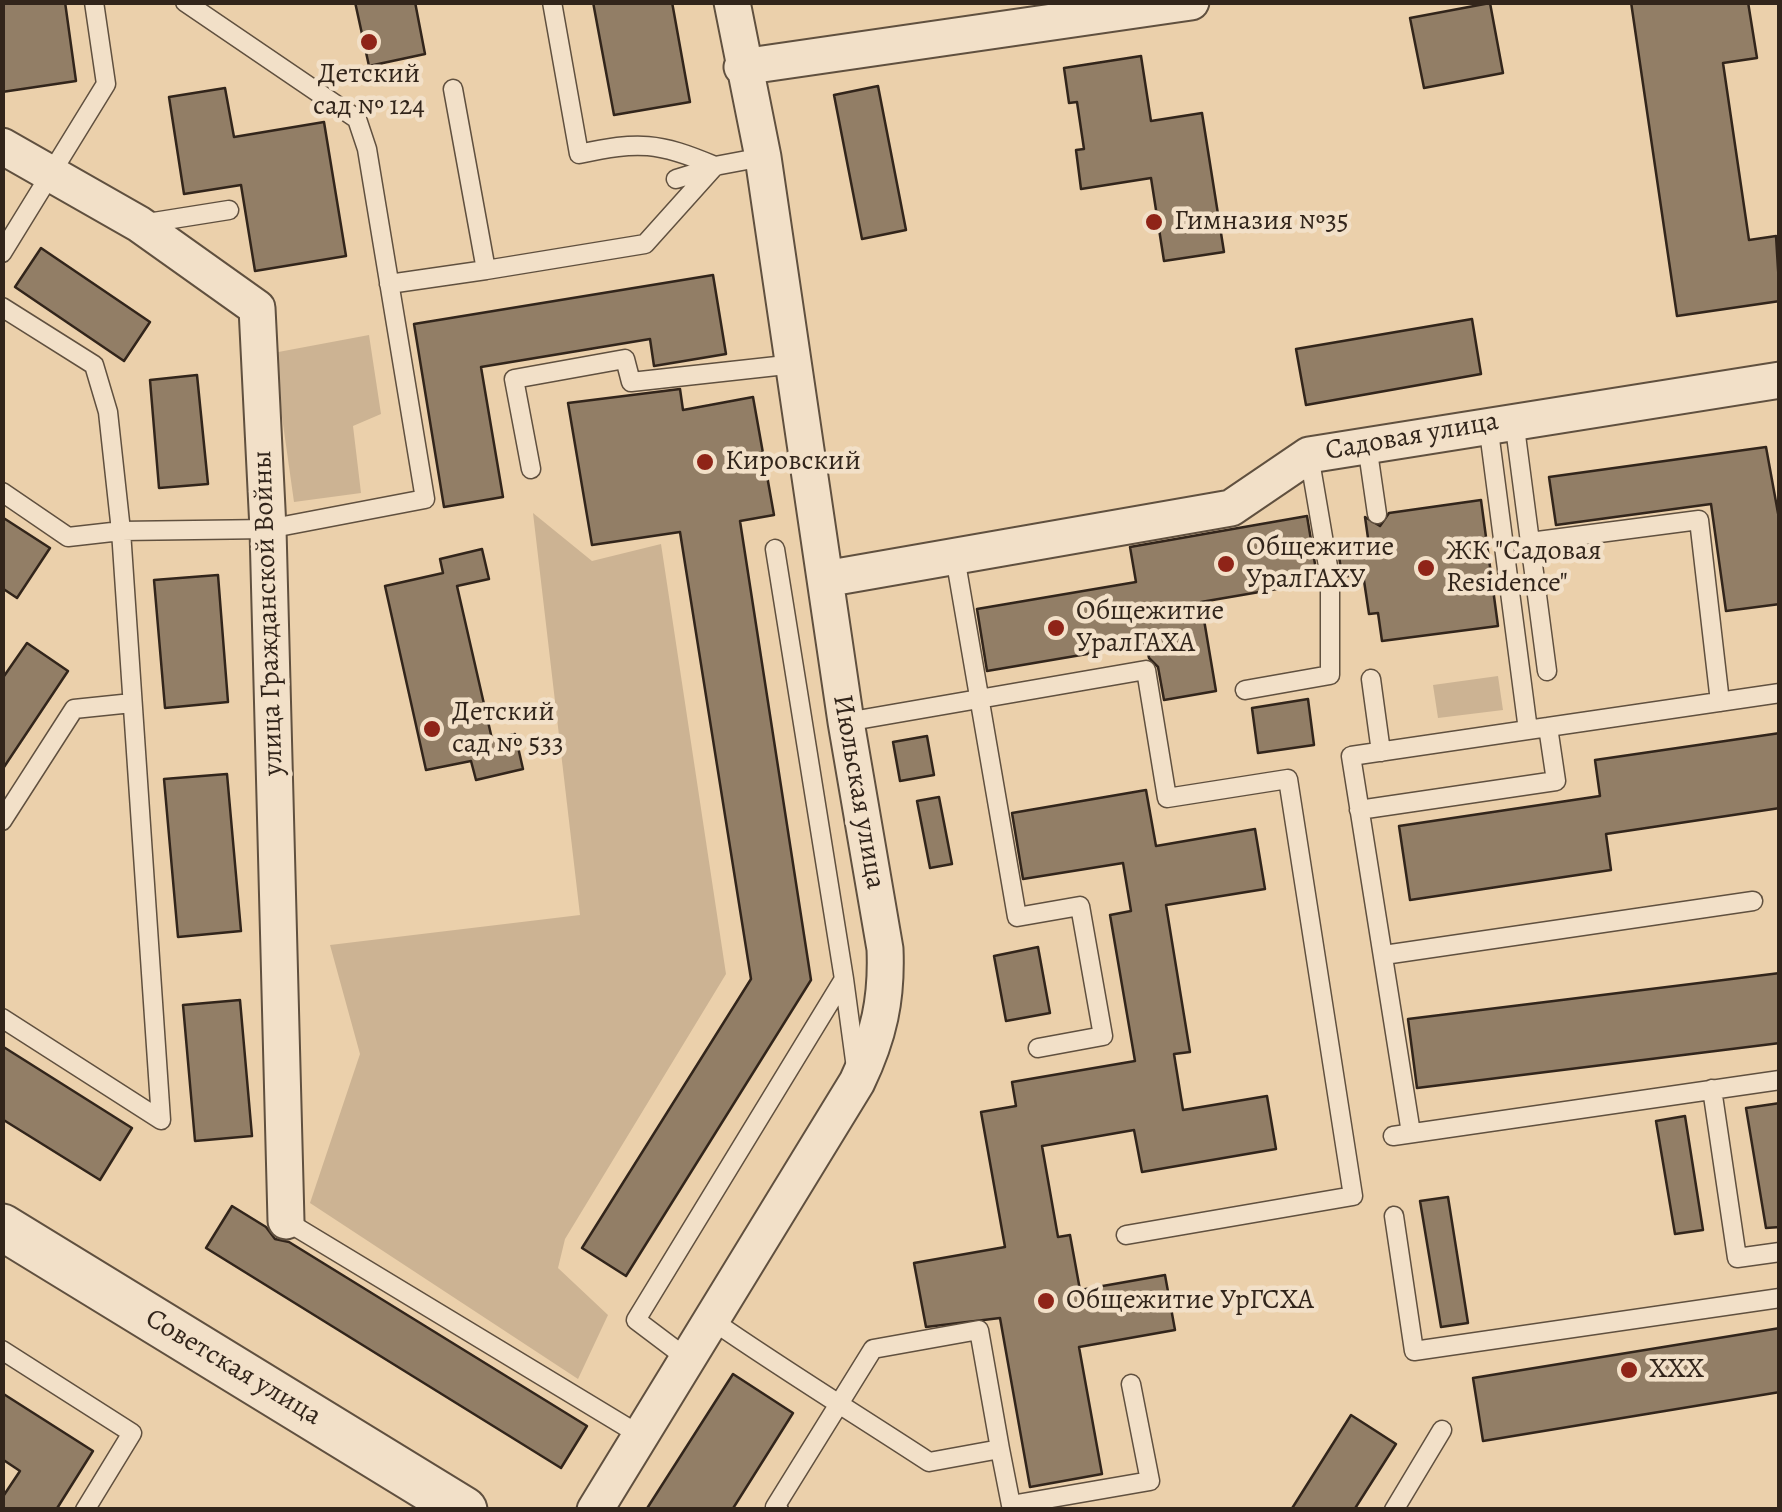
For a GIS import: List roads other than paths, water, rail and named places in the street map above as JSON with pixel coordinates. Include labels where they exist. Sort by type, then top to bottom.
[{"type":"street","name":"Июльская улица","points":[[595,1510],[858,1082],[882,1026],[886,986],[885,950],[846,722],[763,157],[732,2]]},
{"type":"street","points":[[742,67],[1188,9]]},
{"type":"street","name":"улица Гражданской Войны","points":[[2,146],[139,224],[257,308],[268,529],[286,1221]]},
{"type":"street","name":"Садовая улица","points":[[825,579],[1231,508],[1309,455],[1780,380]]},
{"type":"street","name":"Советская улица","points":[[2,1227],[464,1510]]},
{"type":"lane","points":[[2,252],[106,84],[94,2]]},
{"type":"lane","points":[[2,492],[68,537],[121,531],[268,529],[425,499],[367,149],[357,119],[185,2]]},
{"type":"lane","points":[[552,2],[579,154],[635,142],[680,151],[715,166]]},
{"type":"lane","points":[[453,89],[486,270]]},
{"type":"lane","points":[[676,179],[715,166],[763,157]]},
{"type":"lane","points":[[390,284],[645,244],[715,166]]},
{"type":"lane","points":[[139,224],[229,210]]},
{"type":"lane","points":[[2,307],[94,365],[108,412],[121,531],[161,1120],[2,1018]]},
{"type":"lane","points":[[531,470],[514,379],[625,360],[631,382],[794,364]]},
{"type":"lane","points":[[1501,422],[1530,542],[1547,671]]},
{"type":"lane","points":[[1501,422],[1501,589],[1528,730]]},
{"type":"lane","points":[[1367,445],[1376,514]]},
{"type":"lane","points":[[1245,690],[1330,676],[1330,578],[1309,455]]},
{"type":"lane","points":[[1530,542],[1698,520],[1720,702]]},
{"type":"lane","points":[[775,549],[858,1082]]},
{"type":"lane","points":[[955,557],[1017,917],[1080,906],[1103,1036],[1038,1048]]},
{"type":"lane","points":[[846,722],[1146,670],[1167,798],[1288,779],[1353,1196],[1126,1235]]},
{"type":"lane","points":[[1371,679],[1381,752]]},
{"type":"lane","points":[[1780,693],[1351,756],[1384,955],[1402,1135],[1780,1080]]},
{"type":"lane","points":[[2,821],[74,709],[132,703]]},
{"type":"lane","points":[[1359,810],[1556,781],[1548,727]]},
{"type":"lane","points":[[1384,955],[1753,901]]},
{"type":"lane","points":[[690,1360],[636,1320],[844,979]]},
{"type":"lane","points":[[1712,1089],[1736,1258],[1780,1252]]},
{"type":"lane","points":[[1394,1216],[1414,1351],[1780,1298]]},
{"type":"lane","points":[[286,1221],[642,1437]]},
{"type":"lane","points":[[713,1321],[929,1462],[1000,1449]]},
{"type":"lane","points":[[779,1510],[775,1507],[873,1349],[979,1330],[1011,1505],[1150,1481],[1131,1384]]},
{"type":"lane","points":[[2,1350],[132,1434],[84,1510]]},
{"type":"lane","points":[[1394,1510],[1442,1430]]},
{"type":"place","name":"Детский сад № 124","points":[[369,42]]},
{"type":"place","name":"Гимназия №35","points":[[1154,222]]},
{"type":"place","name":"Кировский","points":[[705,462]]},
{"type":"place","name":"Общежитие УралГАХУ","points":[[1226,564]]},
{"type":"place","name":"ЖК \"Садовая Residence\"","points":[[1426,568]]},
{"type":"place","name":"Общежитие УралГАХА","points":[[1056,628]]},
{"type":"place","name":"Детский сад № 533","points":[[432,729]]},
{"type":"place","name":"Общежитие УрГСХА","points":[[1046,1301]]},
{"type":"place","name":"XXX","points":[[1629,1370]]}]
